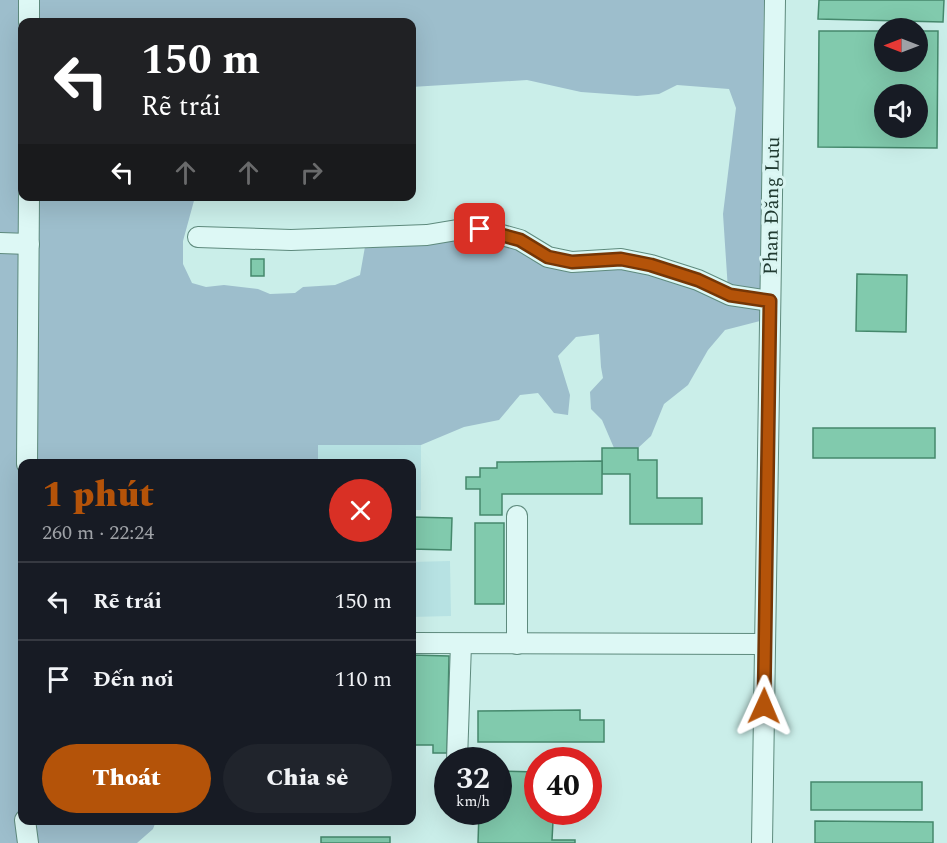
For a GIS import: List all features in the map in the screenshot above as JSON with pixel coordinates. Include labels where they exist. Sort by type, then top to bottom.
[{"type":"street","points":[[29,0],[29,18]]},
{"type":"street","name":"Phan Đăng Lưu","points":[[762,843],[775,0]]},
{"type":"street","points":[[27,459],[29,201]]},
{"type":"street","points":[[198,237],[291,240],[427,235],[469,228],[480,229],[520,240],[548,257],[572,262],[621,259],[651,265],[698,280],[730,295],[770,301]]},
{"type":"street","points":[[0,243],[29,244]]},
{"type":"street","points":[[517,644],[518,516]]},
{"type":"street","points":[[416,643],[765,644]]},
{"type":"street","points":[[457,747],[461,644]]},
{"type":"street","points":[[26,825],[28,843]]},
{"type":"shaded area","points":[[0,0],[25,0],[23,18],[18,18],[18,201],[22,201],[25,240],[0,238]]},
{"type":"shaded area","points":[[33,0],[764,0],[760,295],[728,290],[723,214],[736,108],[729,89],[677,85],[659,94],[637,96],[581,92],[527,80],[416,87],[416,18],[33,18]]},
{"type":"shaded area","points":[[33,201],[194,201],[183,241],[183,264],[192,283],[206,287],[224,285],[258,289],[270,294],[295,293],[303,287],[335,285],[360,275],[366,241],[468,232],[620,263],[760,302],[760,321],[725,330],[708,350],[688,385],[664,404],[651,436],[638,448],[614,448],[602,420],[591,409],[590,392],[603,378],[599,334],[576,337],[558,356],[570,395],[568,415],[554,413],[538,393],[520,395],[499,420],[464,427],[421,445],[318,445],[318,459],[32,459]]},
{"type":"shaded area","points":[[0,247],[25,248],[24,459],[18,459],[18,825],[21,825],[24,843],[0,843]]},
{"type":"shaded area","points":[[318,445],[421,445],[421,510],[416,510],[416,459],[318,459]]},
{"type":"shaded area","points":[[450,561],[451,616],[416,617],[416,562]]},
{"type":"shaded area","points":[[30,825],[154,825],[137,843],[32,843]]},
{"type":"building","points":[[819,0],[944,0],[943,22],[928,22],[928,18],[874,18],[874,20],[818,19]]},
{"type":"building","points":[[819,31],[874,31],[874,72],[928,72],[928,31],[938,31],[937,148],[818,147]]},
{"type":"building","points":[[251,259],[264,259],[264,276],[251,276]]},
{"type":"building","points":[[857,274],[907,275],[906,332],[856,331]]},
{"type":"building","points":[[813,428],[935,428],[935,458],[813,458]]},
{"type":"building","points":[[602,448],[638,448],[638,460],[657,460],[657,498],[702,498],[702,524],[630,524],[630,474],[602,474]]},
{"type":"building","points":[[602,461],[602,494],[502,494],[502,515],[480,515],[480,489],[466,489],[466,477],[480,477],[480,468],[497,468],[497,462]]},
{"type":"building","points":[[416,517],[452,518],[451,550],[416,549]]},
{"type":"building","points":[[475,523],[504,523],[504,604],[475,604]]},
{"type":"building","points":[[416,655],[449,656],[447,747],[434,747],[433,753],[433,745],[416,745]]},
{"type":"building","points":[[580,710],[580,720],[604,720],[604,742],[478,742],[478,711]]},
{"type":"building","points":[[512,771],[524,772],[524,825],[553,825],[552,840],[575,840],[575,843],[478,843],[479,825],[512,825]]},
{"type":"building","points":[[811,782],[922,782],[922,810],[811,810]]},
{"type":"building","points":[[815,821],[933,822],[933,843],[815,843]]},
{"type":"building","points":[[321,837],[390,837],[390,843],[321,843]]},
{"type":"route","points":[[480,229],[520,240],[548,257],[572,262],[621,259],[651,265],[698,280],[730,295],[770,301],[764,706]]}]
